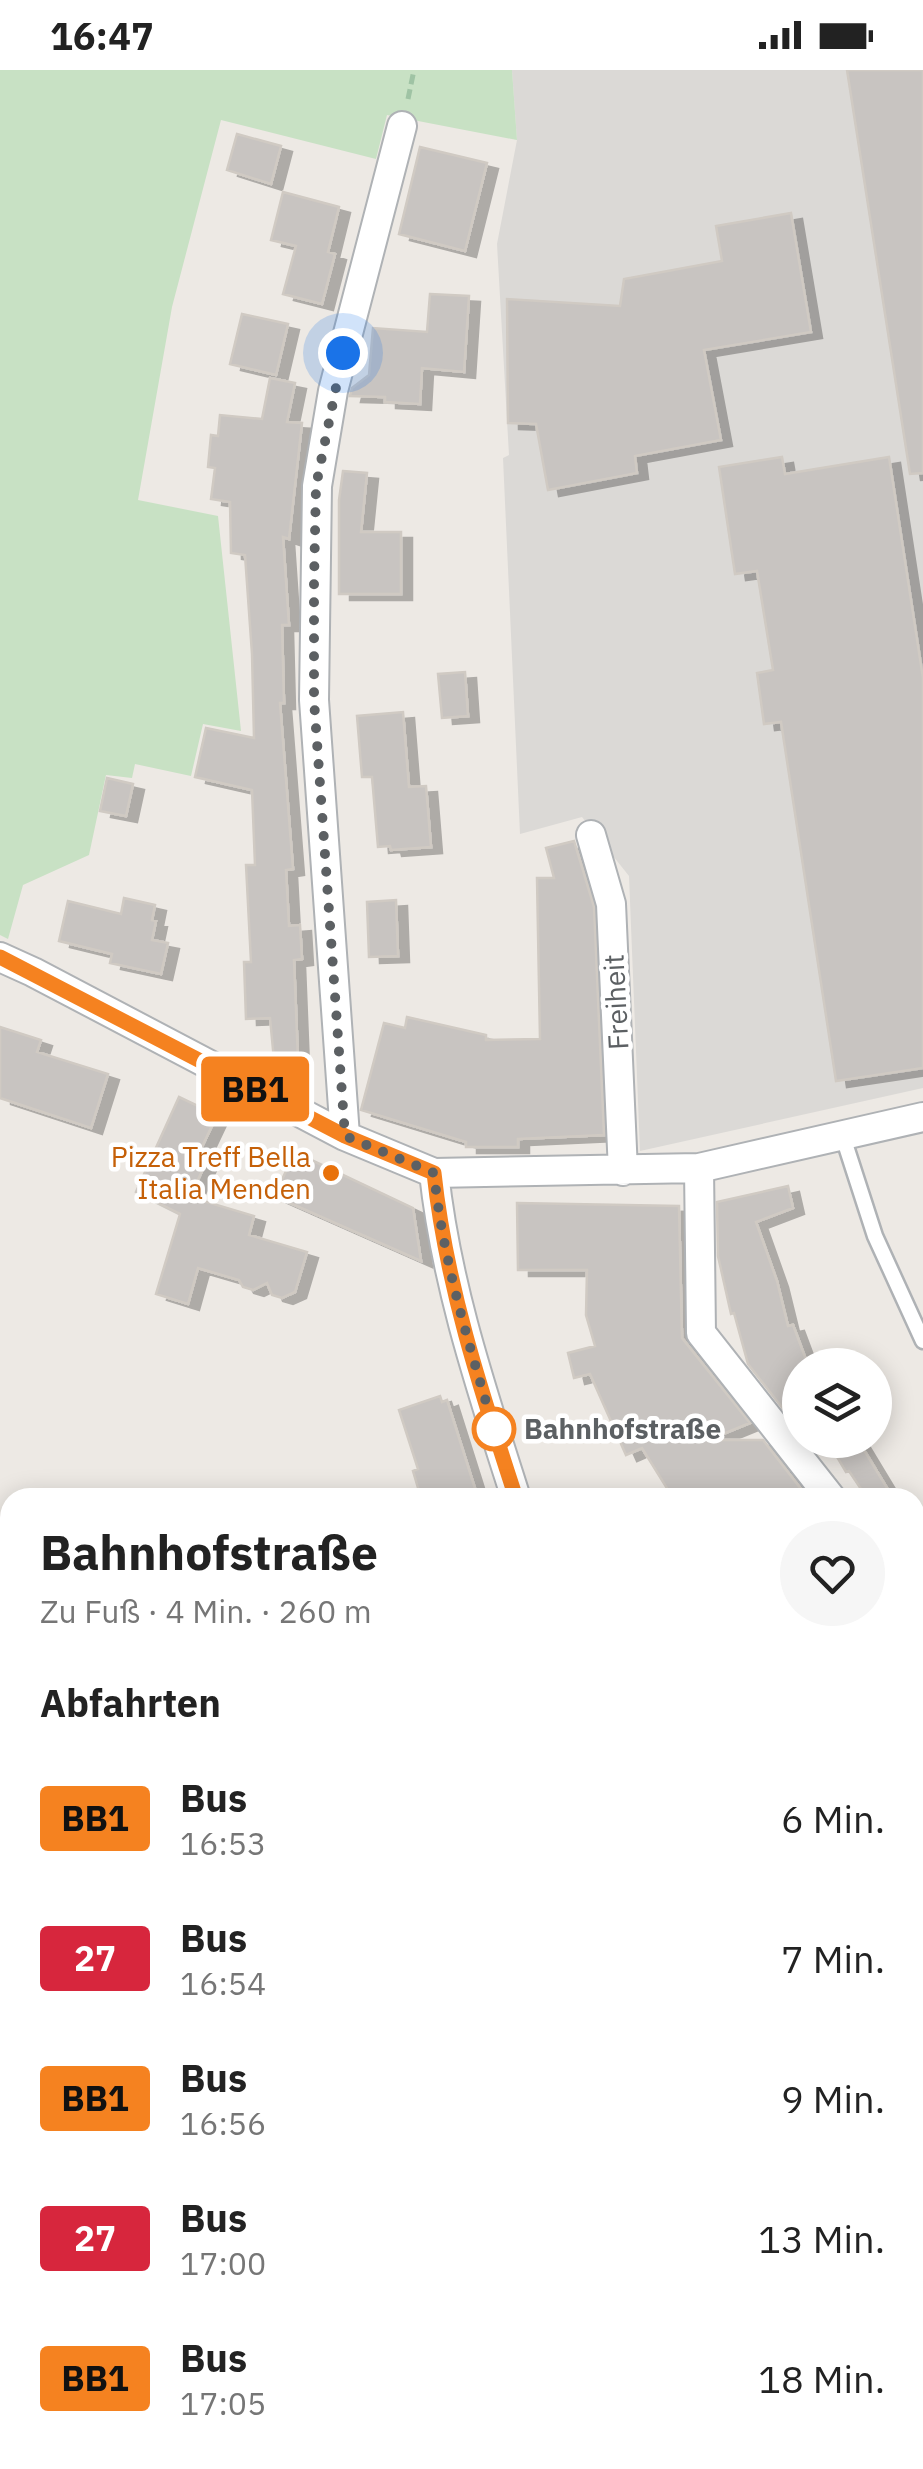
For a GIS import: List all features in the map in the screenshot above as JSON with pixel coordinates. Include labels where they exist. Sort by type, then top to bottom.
[{"type":"street","points":[[345,1136],[314,700],[316,486],[333,391],[402,126]]},
{"type":"street","name":"Freiheit","points":[[591,835],[611,904],[623,1171]]},
{"type":"street","points":[[0,957],[345,1136],[434,1173],[699,1168],[923,1117]]},
{"type":"street","points":[[0,971],[33,972]]},
{"type":"street","points":[[699,1168],[701,1333],[823,1488]]},
{"type":"street","points":[[434,1173],[440,1235],[458,1310],[513,1488]]},
{"type":"lane","points":[[843,1137],[875,1236],[923,1341]]},
{"type":"shaded area","points":[[512,70],[923,70],[923,1088],[640,1151],[629,876],[582,817],[520,834],[503,458],[509,455],[497,244],[517,140]]},
{"type":"green space","points":[[0,70],[512,70],[517,140],[387,115],[376,159],[221,120],[172,307],[138,500],[218,516],[241,731],[203,724],[191,776],[135,764],[132,778],[106,775],[89,855],[23,885],[8,939],[0,935]]},
{"type":"building","points":[[847,70],[923,70],[923,473],[910,474]]},
{"type":"building","points":[[237,134],[281,146],[271,184],[227,170]]},
{"type":"building","points":[[420,147],[487,163],[465,251],[399,234]]},
{"type":"building","points":[[283,192],[339,207],[328,252],[335,254],[322,304],[283,294],[296,246],[271,240]]},
{"type":"building","points":[[791,213],[811,332],[704,350],[721,440],[635,456],[637,473],[548,490],[536,424],[508,423],[507,299],[620,306],[624,279],[722,261],[716,226]]},
{"type":"building","points":[[430,294],[469,296],[464,372],[422,368],[420,404],[350,396],[352,388],[369,375],[373,328],[427,332]]},
{"type":"building","points":[[242,314],[288,324],[276,375],[230,364]]},
{"type":"building","points":[[270,378],[295,383],[287,422],[302,423],[289,539],[283,537],[289,625],[282,625],[284,703],[280,703],[293,869],[286,870],[289,926],[300,925],[302,959],[294,960],[298,1060],[274,1060],[270,1018],[246,1019],[244,962],[251,962],[246,865],[255,865],[252,790],[195,777],[206,728],[254,738],[245,555],[231,553],[230,502],[211,499],[215,468],[208,467],[211,435],[218,436],[220,415],[262,419]]},
{"type":"building","points":[[782,457],[785,474],[889,457],[923,678],[923,1068],[836,1081],[781,722],[764,724],[757,673],[773,670],[757,571],[735,574],[719,467]]},
{"type":"building","points":[[343,471],[367,473],[361,532],[401,532],[401,594],[339,594],[339,500]]},
{"type":"building","points":[[465,672],[468,716],[442,718],[438,674]]},
{"type":"building","points":[[403,712],[409,787],[426,786],[431,847],[391,850],[390,846],[378,847],[372,777],[362,777],[357,716]]},
{"type":"building","points":[[107,778],[133,784],[126,816],[100,811]]},
{"type":"building","points":[[574,841],[594,907],[604,1135],[518,1139],[518,1147],[466,1147],[466,1142],[361,1110],[384,1023],[405,1028],[407,1017],[486,1035],[486,1040],[540,1039],[537,878],[554,878],[546,848]]},
{"type":"building","points":[[124,898],[155,905],[152,940],[168,943],[161,974],[110,963],[112,954],[59,941],[68,901],[121,914]]},
{"type":"building","points":[[396,900],[398,956],[369,957],[367,902]]},
{"type":"building","points":[[0,1027],[41,1040],[37,1052],[108,1074],[91,1128],[0,1098]]},
{"type":"building","points":[[179,1097],[217,1115],[200,1151],[209,1156],[190,1197],[254,1216],[249,1235],[307,1252],[295,1292],[282,1298],[272,1295],[267,1283],[253,1290],[243,1287],[239,1280],[198,1268],[188,1304],[156,1294],[180,1214],[136,1192]]},
{"type":"building","points":[[305,1157],[413,1208],[421,1261],[274,1196],[290,1163],[299,1168]]},
{"type":"building","points":[[788,1186],[793,1208],[756,1222],[788,1326],[793,1325],[802,1348],[782,1348],[782,1407],[748,1364],[734,1313],[731,1314],[718,1256],[717,1202]]},
{"type":"building","points":[[517,1203],[679,1206],[682,1338],[750,1423],[708,1440],[763,1440],[800,1488],[667,1488],[642,1448],[626,1455],[590,1374],[574,1378],[568,1353],[595,1346],[586,1315],[587,1270],[518,1270]]},
{"type":"building","points":[[440,1396],[442,1402],[447,1400],[475,1488],[418,1488],[413,1471],[418,1469],[399,1410]]},
{"type":"building","points":[[838,1458],[869,1458],[887,1488],[860,1488]]},
{"type":"bus line","name":"BB1","points":[[0,957],[345,1136],[434,1173],[440,1235],[458,1310],[513,1488]]},
{"type":"place","name":"Pizza Treff Bella Italia Menden","points":[[331,1173]]},
{"type":"place","name":"Bahnhofstraße","points":[[494,1429]]},
{"type":"route","points":[[343,353],[316,486],[314,700],[345,1136],[434,1173],[440,1235],[494,1429]]}]
